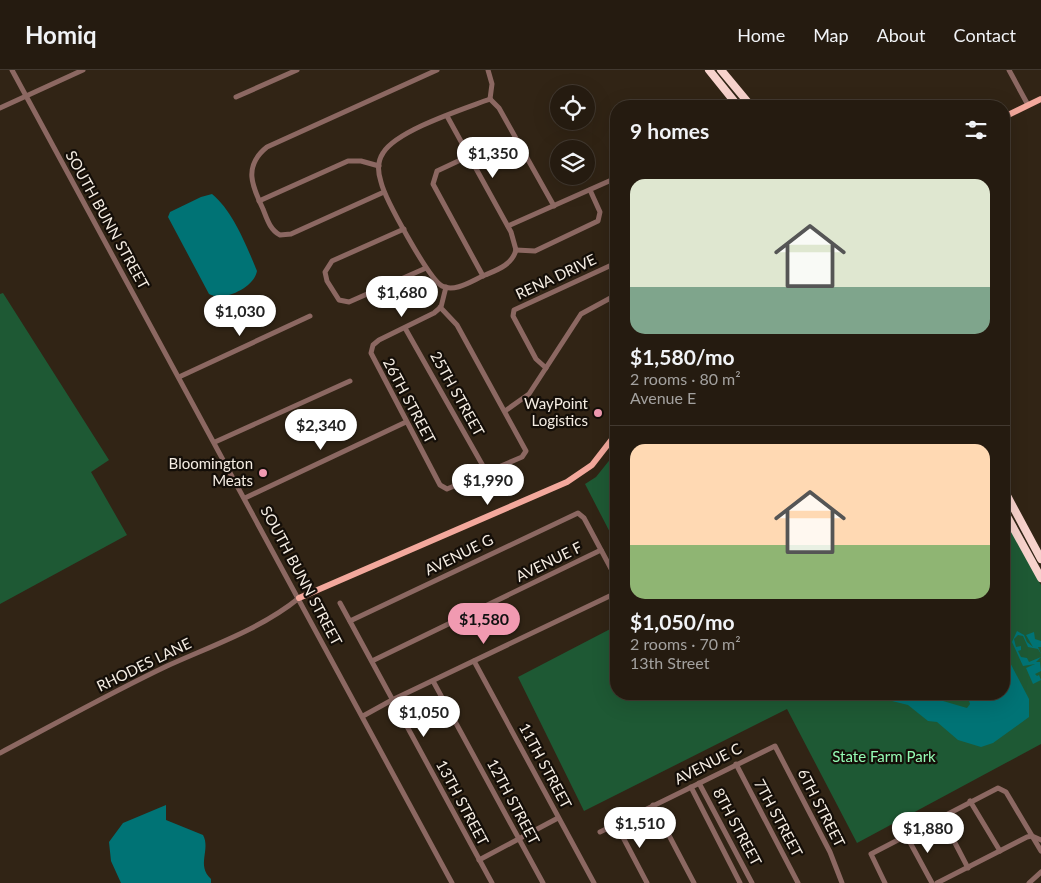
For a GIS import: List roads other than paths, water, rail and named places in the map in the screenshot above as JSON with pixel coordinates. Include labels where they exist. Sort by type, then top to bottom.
[{"type":"highway","points":[[709,70],[733,100]]},
{"type":"highway","points":[[721,70],[746,100]]},
{"type":"highway","points":[[1010,502],[1041,559]]},
{"type":"highway","points":[[1010,523],[1041,578]]},
{"type":"highway","points":[[1025,550],[1033,546]]},
{"type":"main road","points":[[1010,114],[1041,99]]},
{"type":"main road","points":[[299,598],[568,482],[592,465],[610,442]]},
{"type":"street","name":"SOUTH BUNN STREET","points":[[12,70],[452,883]]},
{"type":"street","points":[[0,108],[83,70]]},
{"type":"street","points":[[236,97],[297,70]]},
{"type":"street","points":[[384,192],[285,235],[278,234],[272,230],[251,178],[254,163],[259,154],[271,145],[437,70]]},
{"type":"street","points":[[488,70],[492,84],[490,100]]},
{"type":"street","points":[[1009,70],[1028,105]]},
{"type":"street","points":[[490,100],[447,116],[396,140],[383,152],[378,166],[384,192],[434,280],[446,287],[456,287],[507,264],[516,250]]},
{"type":"street","points":[[490,100],[499,108],[554,206]]},
{"type":"street","points":[[447,116],[508,226],[516,250]]},
{"type":"street","points":[[469,156],[437,171],[433,184],[483,276]]},
{"type":"street","points":[[259,201],[348,161],[361,161],[378,166]]},
{"type":"street","points":[[508,226],[610,181]]},
{"type":"street","points":[[516,250],[535,251],[598,221],[600,212],[590,190]]},
{"type":"street","points":[[404,228],[329,263],[325,275],[334,295],[343,302],[349,302],[426,268]]},
{"type":"street","name":"RENA DRIVE","points":[[546,368],[532,354],[513,316],[514,310],[610,265]]},
{"type":"street","points":[[405,328],[427,317],[440,307],[446,287]]},
{"type":"street","points":[[506,411],[524,400],[581,314],[610,298]]},
{"type":"street","points":[[440,307],[457,325],[526,448],[525,454],[487,472]]},
{"type":"street","points":[[179,377],[310,316]]},
{"type":"street","name":"26TH STREET","points":[[405,328],[379,340],[371,349],[374,362],[440,485],[446,488],[487,472]]},
{"type":"street","name":"25TH STREET","points":[[405,328],[487,472]]},
{"type":"street","points":[[215,442],[350,381]]},
{"type":"street","points":[[245,498],[406,422]]},
{"type":"street","name":"AVENUE G","points":[[350,621],[579,513],[601,550]]},
{"type":"street","points":[[601,550],[610,567]]},
{"type":"street","name":"AVENUE F","points":[[372,661],[601,550]]},
{"type":"street","points":[[363,716],[433,680],[610,596]]},
{"type":"street","name":"RHODES LANE","points":[[0,753],[140,679],[251,628],[281,612],[299,598]]},
{"type":"street","name":"13TH STREET","points":[[340,603],[492,883]]},
{"type":"street","name":"11TH STREET","points":[[474,661],[594,883]]},
{"type":"street","name":"12TH STREET","points":[[433,680],[543,883]]},
{"type":"street","name":"AVENUE C","points":[[600,832],[775,746]]},
{"type":"street","name":"6TH STREET","points":[[775,746],[830,852],[842,883]]},
{"type":"street","name":"7TH STREET","points":[[736,764],[798,883]]},
{"type":"street","name":"8TH STREET","points":[[699,782],[752,883]]},
{"type":"street","name":"8TH STREET","points":[[691,787],[740,883]]},
{"type":"street","points":[[885,883],[871,854],[992,789],[1002,788],[1041,851]]},
{"type":"street","points":[[970,801],[1000,851]]},
{"type":"street","points":[[653,805],[694,883]]},
{"type":"street","points":[[941,816],[968,868]]},
{"type":"street","points":[[479,860],[558,818]]},
{"type":"street","points":[[616,824],[647,883]]},
{"type":"street","points":[[906,835],[932,883]]},
{"type":"street","points":[[937,883],[1032,836],[1041,840]]},
{"type":"street","points":[[1029,883],[1041,872]]},
{"type":"water","points":[[212,194],[220,201],[233,220],[257,271],[250,283],[230,295],[215,296],[209,294],[168,217],[170,212],[201,197]]},
{"type":"water","points":[[1017,631],[1024,635],[1027,642],[1033,647],[1026,635],[1034,632],[1035,639],[1041,641],[1041,647],[1038,647],[1041,654],[1038,649],[1028,647],[1023,636],[1018,635],[1014,639],[1016,647],[1021,646],[1021,650],[1018,651],[1021,657],[1027,658],[1029,662],[1041,657],[1036,662],[1040,662],[1041,671],[1035,674],[1039,675],[1041,680],[1033,684],[1026,668],[1035,664],[1023,666],[1012,642]]},
{"type":"water","points":[[1010,663],[1029,699],[1029,717],[993,743],[981,747],[958,740],[937,722],[928,721],[908,705],[888,700],[940,700],[967,708],[970,704],[969,700],[1010,700]]},
{"type":"water","points":[[166,805],[166,820],[203,835],[206,846],[204,863],[211,883],[121,883],[111,861],[109,842],[123,823]]},
{"type":"place","name":"WayPoint Logistics","points":[[598,413]]},
{"type":"place","name":"Bloomington Meats","points":[[263,473]]},
{"type":"park label","name":"State Farm Park","points":[[884,757]]}]
